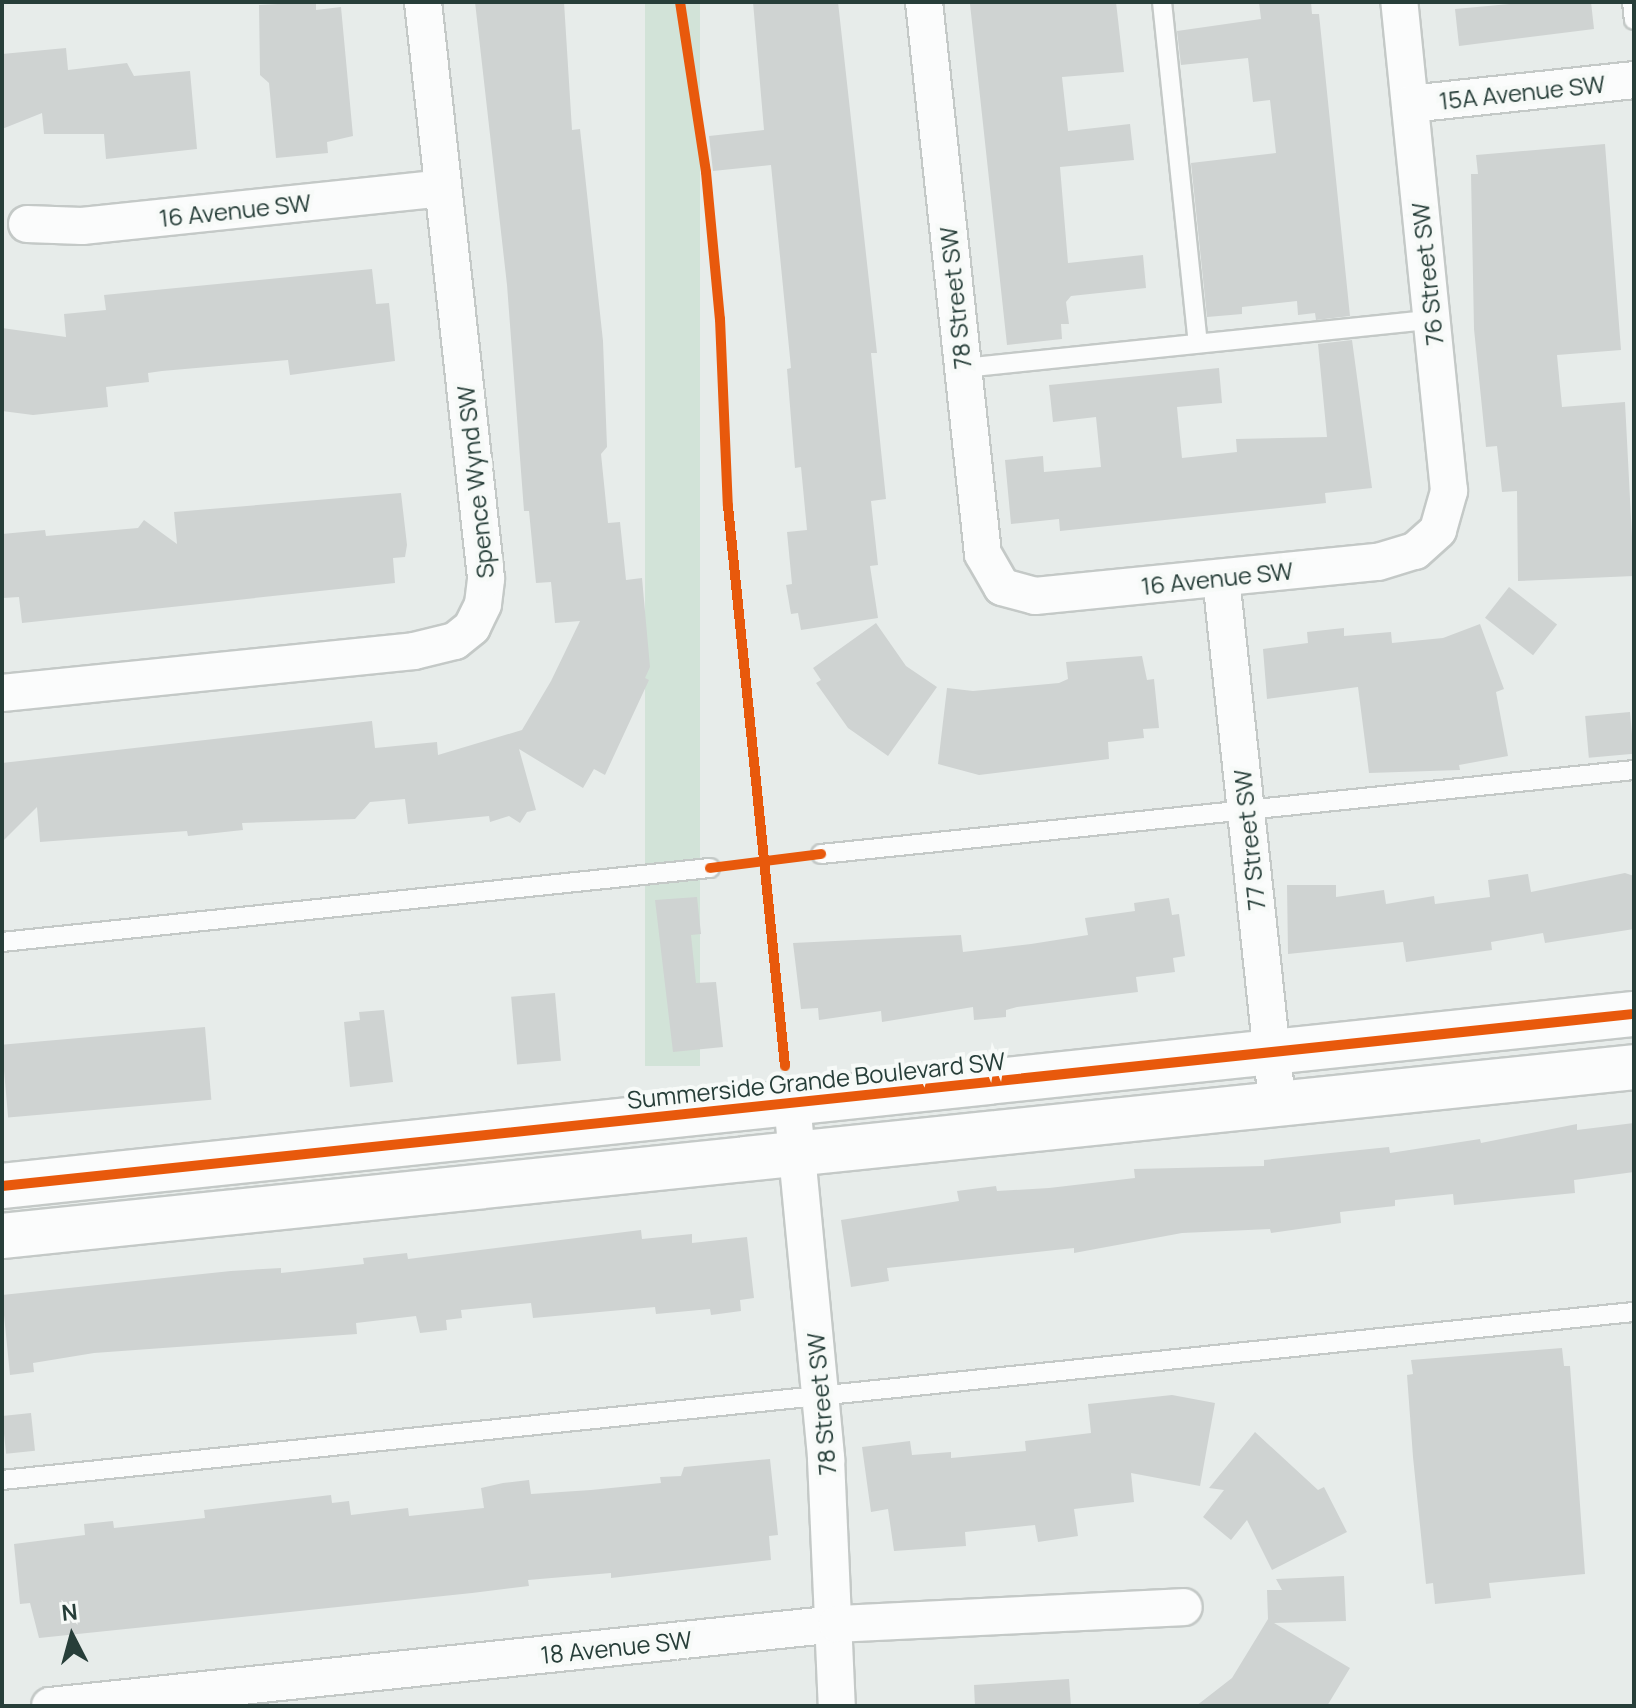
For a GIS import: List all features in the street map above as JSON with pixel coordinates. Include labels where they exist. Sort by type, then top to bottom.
[{"type":"street","name":"Spence Wynd SW","points":[[2,693],[414,651],[455,641],[472,627],[483,604],[486,578],[423,2]]},
{"type":"street","name":"78 Street SW","points":[[924,2],[983,554],[1002,587]]},
{"type":"street","name":"76 Street SW","points":[[1399,2],[1449,491],[1444,520],[1428,541]]},
{"type":"street","name":"15A Avenue SW","points":[[1410,104],[1634,80]]},
{"type":"street","name":"16 Avenue SW","points":[[27,224],[82,226],[443,188]]},
{"type":"street","name":"16 Avenue SW","points":[[1002,587],[1051,595],[1378,562],[1428,541]]},
{"type":"street","name":"77 Street SW","points":[[1221,578],[1277,1101]]},
{"type":"street","name":"Summerside Grande Boulevard SW","points":[[2,1186],[1634,1014]]},
{"type":"street","points":[[2,1236],[1277,1101],[1634,1067]]},
{"type":"street","name":"78 Street SW","points":[[792,1103],[821,1394],[837,1624],[837,1706]]},
{"type":"street","name":"18 Avenue SW","points":[[50,1706],[837,1624],[1184,1607]]},
{"type":"lane","points":[[1162,2],[1198,343]]},
{"type":"lane","points":[[1632,2],[1634,20]]},
{"type":"lane","points":[[963,368],[1431,320]]},
{"type":"lane","points":[[821,854],[1634,770]]},
{"type":"lane","points":[[2,942],[710,868]]},
{"type":"lane","points":[[2,1480],[1634,1312]]},
{"type":"green space","points":[[645,2],[700,2],[700,1066],[645,1066]]},
{"type":"building","points":[[316,2],[316,10],[341,7],[353,136],[327,142],[328,153],[276,158],[269,83],[260,75],[259,5]]},
{"type":"building","points":[[475,2],[564,2],[572,130],[580,129],[603,341],[607,447],[601,454],[608,523],[620,522],[626,580],[642,578],[650,667],[645,678],[649,680],[605,775],[594,769],[583,788],[519,749],[536,810],[527,812],[520,823],[509,816],[490,822],[489,816],[408,824],[405,799],[370,802],[355,819],[242,823],[243,830],[188,836],[187,831],[40,842],[37,807],[2,842],[2,763],[372,721],[375,748],[437,742],[438,755],[522,730],[551,681],[580,621],[555,623],[551,582],[536,583],[529,511],[524,511],[507,285]]},
{"type":"building","points":[[753,2],[838,2],[877,353],[871,353],[886,499],[871,501],[878,565],[870,566],[878,618],[801,630],[798,613],[791,614],[786,585],[792,584],[787,532],[807,530],[801,467],[795,468],[787,369],[791,368],[771,165],[713,171],[709,136],[764,130]]},
{"type":"building","points":[[1116,2],[1124,72],[1062,77],[1068,131],[1130,124],[1134,160],[1060,167],[1068,263],[1143,255],[1146,288],[1071,296],[1066,302],[1069,324],[1061,324],[1062,339],[1007,345],[970,4]]},
{"type":"building","points":[[1259,2],[1311,2],[1312,14],[1319,14],[1350,316],[1316,320],[1315,313],[1298,315],[1297,301],[1242,307],[1242,314],[1207,317],[1191,163],[1276,153],[1270,100],[1253,102],[1248,58],[1181,65],[1177,31],[1261,19]]},
{"type":"building","points":[[1532,2],[1591,2],[1594,29],[1459,46],[1455,9]]},
{"type":"building","points":[[66,48],[68,70],[127,63],[134,76],[190,71],[197,149],[106,159],[104,134],[44,134],[42,113],[2,129],[2,54]]},
{"type":"building","points":[[1605,144],[1621,350],[1557,355],[1562,407],[1625,402],[1634,576],[1518,581],[1517,491],[1502,492],[1497,446],[1486,447],[1474,329],[1471,174],[1478,174],[1476,155]]},
{"type":"building","points":[[372,269],[376,304],[389,303],[395,361],[290,375],[288,360],[162,371],[148,373],[149,382],[106,387],[108,407],[33,415],[2,411],[2,328],[66,337],[64,314],[106,310],[104,295]]},
{"type":"building","points":[[1352,340],[1372,488],[1325,493],[1326,503],[1060,531],[1059,519],[1011,524],[1005,460],[1043,456],[1044,472],[1101,467],[1096,417],[1053,422],[1049,385],[1219,368],[1222,403],[1177,407],[1182,458],[1237,452],[1236,439],[1327,437],[1318,344]]},
{"type":"building","points":[[401,493],[407,545],[405,557],[393,558],[395,583],[22,623],[19,597],[3,598],[2,534],[45,530],[46,536],[138,528],[144,520],[177,544],[174,512]]},
{"type":"building","points":[[1509,587],[1557,625],[1533,655],[1485,618]]},
{"type":"building","points":[[876,623],[906,666],[937,687],[888,756],[848,728],[816,683],[821,680],[813,668]]},
{"type":"building","points":[[1480,624],[1504,689],[1496,692],[1508,756],[1459,765],[1460,770],[1369,773],[1358,687],[1267,699],[1263,649],[1308,643],[1307,632],[1344,628],[1344,636],[1391,632],[1392,643],[1443,638]]},
{"type":"building","points":[[1142,656],[1147,680],[1154,679],[1159,728],[1143,729],[1144,738],[1108,742],[1109,759],[979,775],[938,764],[947,688],[973,691],[1059,683],[1068,679],[1066,662]]},
{"type":"building","points":[[1630,712],[1634,754],[1589,758],[1585,716]]},
{"type":"building","points":[[1625,873],[1634,876],[1634,929],[1545,943],[1543,933],[1491,942],[1492,950],[1406,962],[1403,942],[1288,954],[1287,885],[1336,885],[1336,897],[1384,890],[1386,904],[1434,896],[1435,904],[1490,897],[1488,880],[1528,874],[1531,892]]},
{"type":"building","points":[[697,897],[701,934],[691,935],[696,983],[716,982],[723,1047],[673,1052],[655,900]]},
{"type":"building","points":[[1169,898],[1172,915],[1179,914],[1185,956],[1173,958],[1175,972],[1136,977],[1138,992],[1017,1007],[1006,1010],[1006,1017],[974,1020],[973,1007],[882,1022],[881,1011],[819,1020],[818,1008],[801,1009],[793,943],[961,935],[963,952],[1031,944],[1088,935],[1085,918],[1135,911],[1134,903]]},
{"type":"building","points":[[555,993],[561,1061],[517,1065],[511,997]]},
{"type":"building","points":[[384,1010],[393,1082],[350,1087],[344,1022],[360,1020],[359,1012]]},
{"type":"building","points":[[205,1027],[211,1100],[8,1118],[2,1045]]},
{"type":"building","points":[[1634,1123],[1634,1172],[1574,1180],[1575,1193],[1454,1205],[1453,1194],[1395,1200],[1395,1206],[1340,1212],[1341,1223],[1271,1233],[1270,1229],[1182,1233],[1074,1253],[1074,1248],[887,1268],[889,1281],[851,1287],[841,1220],[959,1201],[957,1191],[996,1186],[997,1191],[1049,1188],[1135,1178],[1134,1169],[1264,1166],[1264,1160],[1389,1147],[1390,1153],[1480,1139],[1481,1143],[1577,1124],[1577,1130]]},
{"type":"building","points":[[641,1230],[642,1239],[692,1234],[692,1243],[747,1237],[754,1298],[740,1300],[741,1311],[711,1315],[710,1309],[656,1314],[655,1307],[533,1318],[531,1303],[461,1310],[462,1318],[446,1320],[447,1330],[420,1333],[416,1316],[356,1323],[357,1334],[94,1353],[33,1363],[34,1372],[10,1375],[2,1295],[231,1271],[281,1268],[281,1273],[364,1264],[363,1258],[407,1253],[408,1259]]},
{"type":"building","points":[[1562,1348],[1564,1366],[1570,1366],[1585,1574],[1489,1583],[1491,1598],[1435,1604],[1433,1583],[1426,1584],[1413,1457],[1407,1375],[1413,1374],[1411,1360]]},
{"type":"building","points":[[1172,1395],[1215,1403],[1200,1486],[1131,1473],[1134,1502],[1074,1509],[1078,1536],[1038,1542],[1035,1525],[965,1532],[966,1546],[894,1551],[888,1509],[871,1512],[862,1447],[910,1441],[912,1455],[951,1452],[951,1458],[1026,1451],[1025,1441],[1091,1433],[1088,1404]]},
{"type":"building","points":[[31,1413],[35,1451],[6,1454],[2,1416]]},
{"type":"building","points":[[1255,1432],[1318,1490],[1324,1487],[1347,1532],[1272,1570],[1247,1520],[1231,1540],[1203,1517],[1224,1490],[1209,1488]]},
{"type":"building","points":[[770,1459],[778,1535],[769,1536],[771,1560],[611,1578],[611,1573],[528,1580],[529,1586],[472,1593],[39,1638],[30,1603],[20,1604],[14,1544],[85,1535],[84,1524],[113,1521],[114,1528],[205,1518],[204,1510],[331,1495],[332,1503],[349,1501],[351,1515],[408,1508],[409,1516],[484,1508],[481,1488],[503,1483],[529,1480],[531,1494],[591,1490],[661,1483],[660,1477],[681,1476],[684,1467]]},
{"type":"building","points":[[1344,1576],[1346,1621],[1274,1623],[1350,1668],[1327,1706],[1196,1706],[1232,1678],[1268,1619],[1267,1590],[1282,1590],[1276,1579]]},
{"type":"building","points":[[1069,1679],[1071,1706],[975,1706],[974,1685]]},
{"type":"cycle path","points":[[680,2],[706,172],[720,319],[728,506],[785,1066]]},
{"type":"cycle path","points":[[710,868],[821,854]]},
{"type":"cycle path","points":[[2,1186],[1634,1014]]}]
